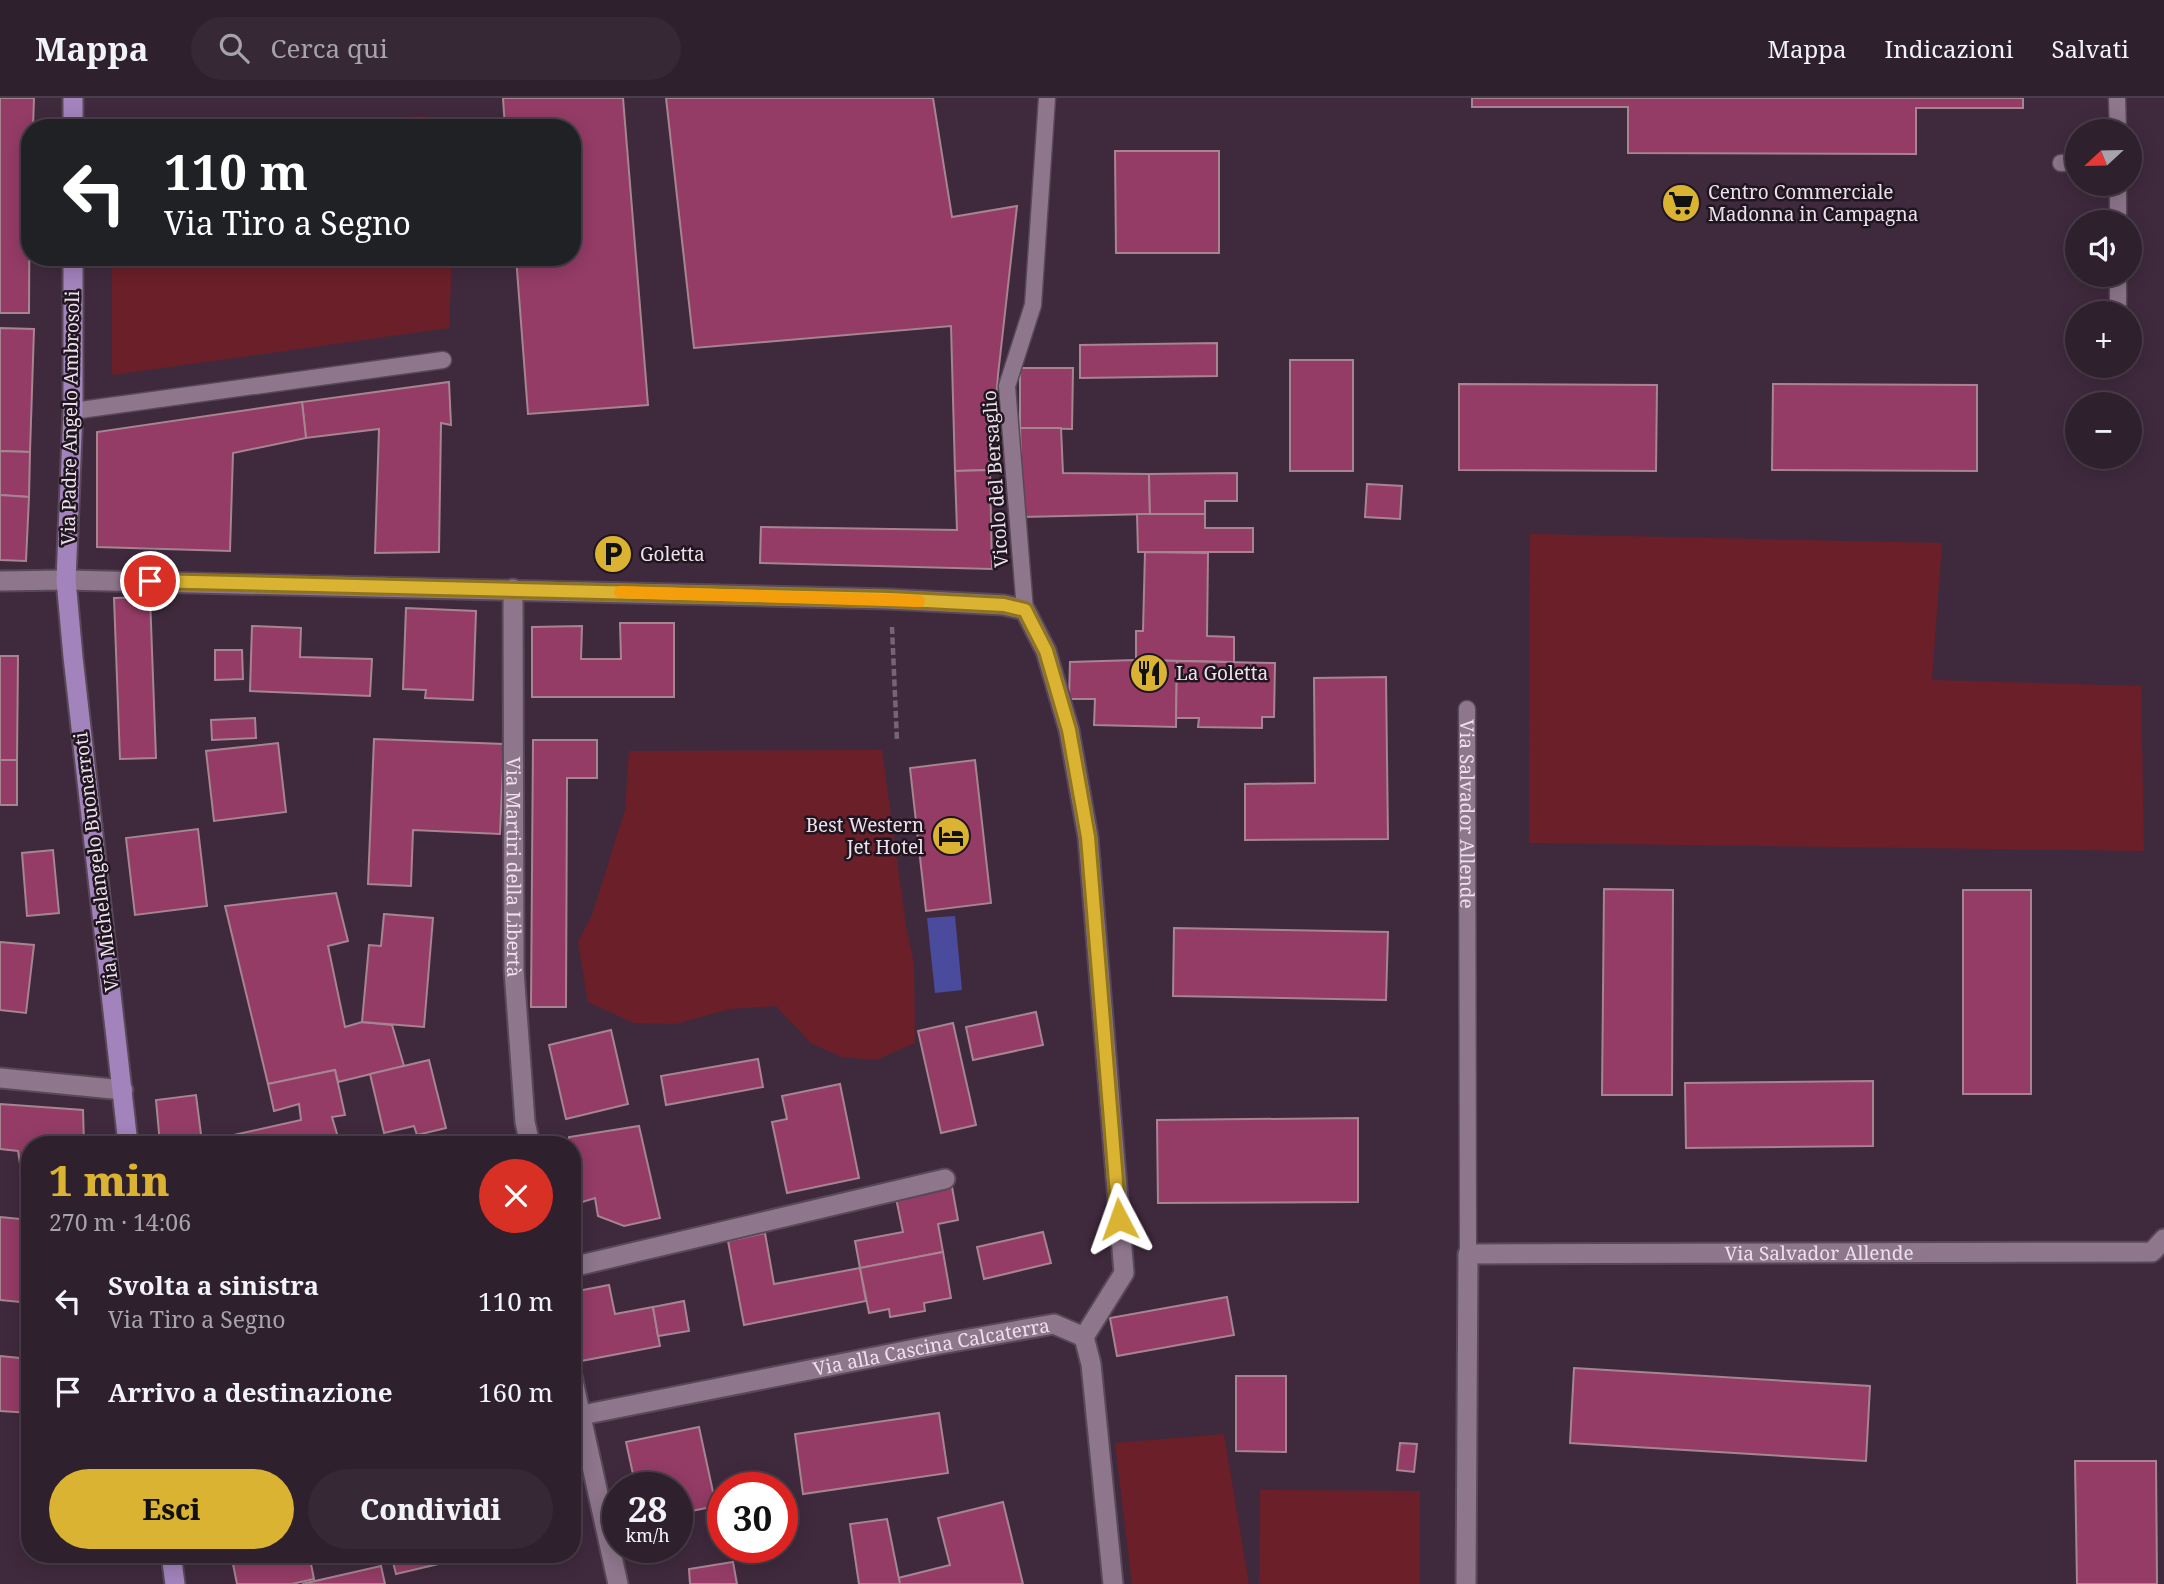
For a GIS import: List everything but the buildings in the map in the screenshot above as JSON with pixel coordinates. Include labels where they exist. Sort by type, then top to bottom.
[{"type":"main road","points":[[73,98],[73,119]]},
{"type":"main road","name":"Via Padre Angelo Ambrosoli","points":[[66,580],[72,411],[73,266]]},
{"type":"main road","name":"Via Michelangelo Buonarroti","points":[[66,580],[72,657],[127,1136]]},
{"type":"main road","points":[[172,1563],[175,1584]]},
{"type":"street","points":[[0,581],[513,589],[889,599],[1004,605],[1025,610],[1046,651],[1069,730],[1088,837],[1124,1273],[1084,1337],[1091,1364],[1113,1584]]},
{"type":"street","name":"Via Martiri della Libertà","points":[[513,589],[514,970],[529,1136]]},
{"type":"street","points":[[0,1078],[123,1090]]},
{"type":"street","points":[[581,1265],[945,1179]]},
{"type":"street","name":"Via Salvador Allende","points":[[1466,1584],[1468,1254],[2152,1252],[2164,1239]]},
{"type":"street","name":"Via alla Cascina Calcaterra","points":[[581,1415],[1054,1324],[1084,1337]]},
{"type":"street","points":[[581,1436],[618,1584]]},
{"type":"lane","name":"Vicolo del Bersaglio","points":[[1025,610],[1007,386],[1033,305],[1047,98]]},
{"type":"lane","points":[[2117,98],[2118,119]]},
{"type":"lane","points":[[72,411],[443,360]]},
{"type":"lane","name":"Via Salvador Allende","points":[[1467,709],[1468,1254]]},
{"type":"path","points":[[889,599],[894,642],[897,741]]},
{"type":"shaded area","points":[[426,116],[427,119],[362,119]]},
{"type":"shaded area","points":[[112,266],[452,266],[449,328],[112,375]]},
{"type":"shaded area","points":[[1530,534],[1942,543],[1932,680],[2141,686],[2144,851],[1529,843]]},
{"type":"shaded area","points":[[882,750],[906,926],[914,964],[915,1043],[876,1060],[842,1057],[811,1043],[776,1006],[729,1009],[676,1024],[634,1023],[588,1002],[578,942],[592,915],[625,810],[629,751]]},
{"type":"shaded area","points":[[955,916],[962,990],[935,993],[927,918]]},
{"type":"shaded area","points":[[1224,1434],[1249,1584],[1132,1584],[1115,1443]]},
{"type":"shaded area","points":[[1260,1490],[1420,1491],[1420,1584],[1259,1584]]},
{"type":"slow traffic","points":[[620,592],[919,601]]},
{"type":"place","name":"Centro Commerciale Madonna in Campagna","points":[[1681,203]]},
{"type":"place","name":"Goletta","points":[[613,554]]},
{"type":"place","name":"La Goletta","points":[[1149,673]]},
{"type":"place","name":"Best Western Jet Hotel","points":[[951,836]]},
{"type":"route","points":[[150,581],[889,599],[1004,605],[1025,610],[1046,651],[1069,730],[1088,837],[1119,1219]]}]
